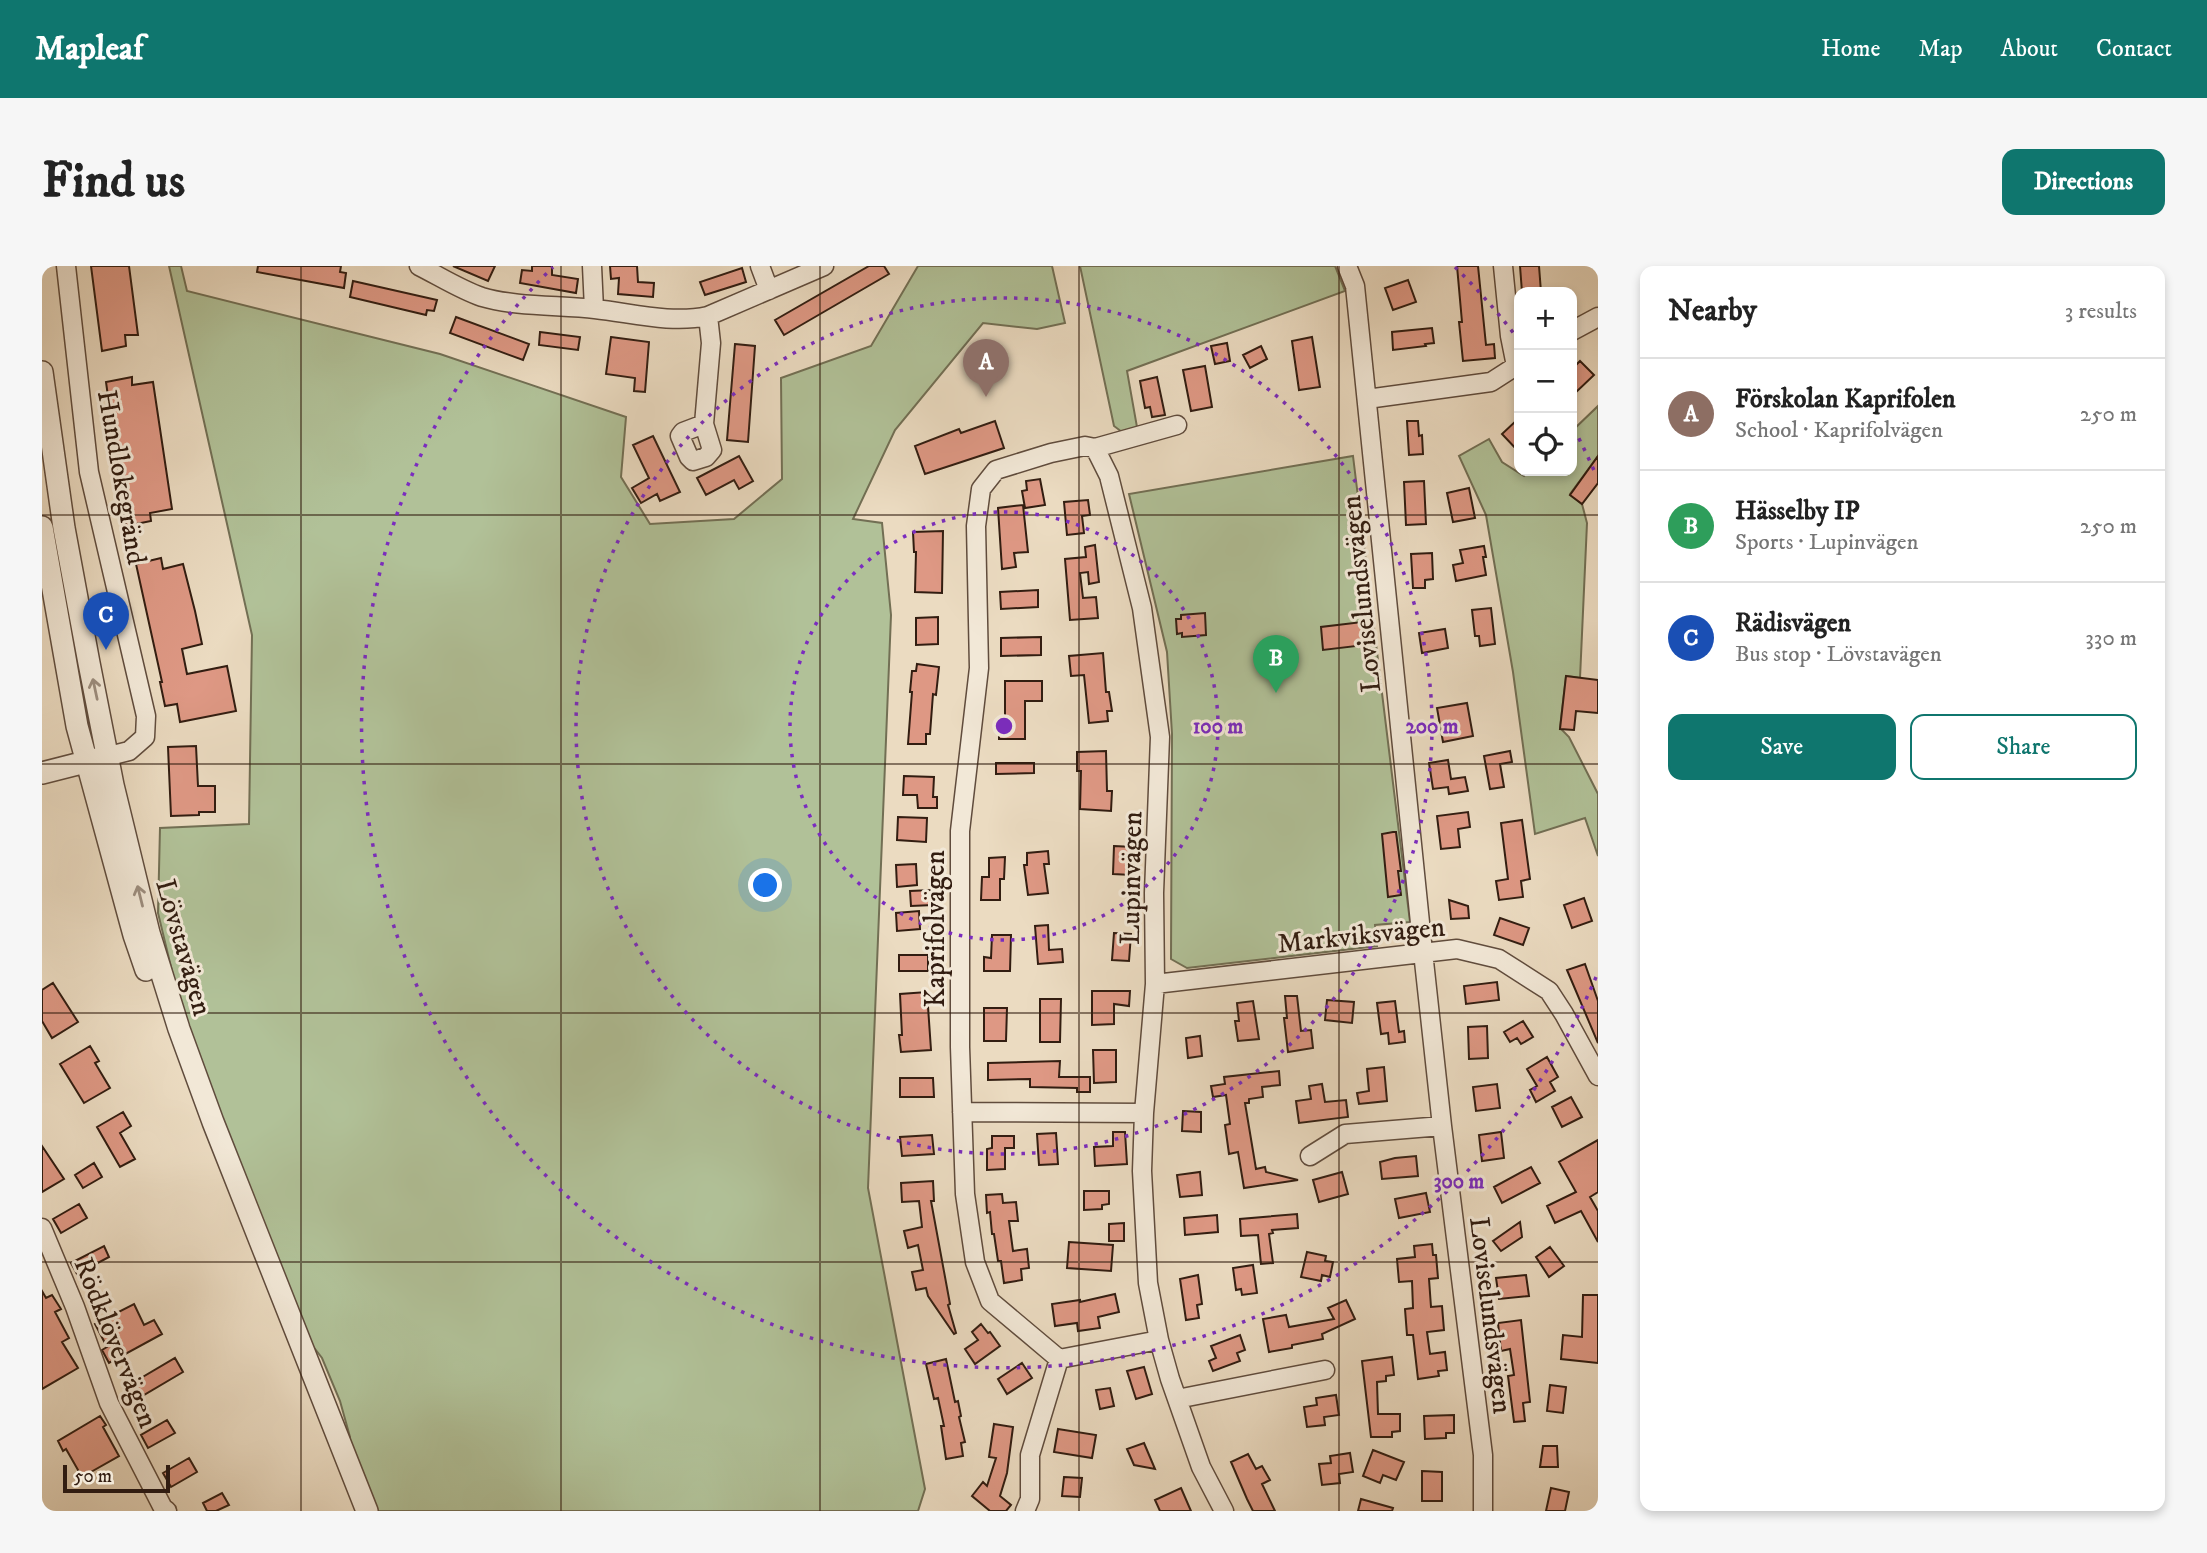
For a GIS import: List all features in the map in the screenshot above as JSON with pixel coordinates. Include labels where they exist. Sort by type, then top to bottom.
[{"type":"street","name":"Hundlokegränd","points":[[66,266],[89,472],[146,716],[145,737],[129,751],[109,756]]},
{"type":"street","points":[[419,266],[482,297],[675,319],[708,316],[824,266]]},
{"type":"street","points":[[592,266],[594,309]]},
{"type":"street","points":[[760,266],[769,290]]},
{"type":"street","name":"Loviselundsvägen","points":[[1347,266],[1355,286],[1442,1126],[1483,1455],[1483,1511]]},
{"type":"street","points":[[1503,266],[1514,350]]},
{"type":"street","points":[[704,424],[711,343],[708,316]]},
{"type":"street","points":[[1577,328],[1598,317]]},
{"type":"street","points":[[1367,399],[1491,382],[1514,368]]},
{"type":"street","name":"Lövstavägen","points":[[42,372],[64,528],[113,785],[149,933],[179,1029],[213,1122],[367,1511]]},
{"type":"street","points":[[1095,449],[1177,425]]},
{"type":"street","name":"Kaprifolvägen","points":[[1059,1359],[990,1301],[975,1262],[965,1194],[962,1112],[960,831],[979,668],[976,526],[981,489],[996,470],[1051,453],[1085,446],[1095,449]]},
{"type":"street","name":"Lupinvägen","points":[[1095,449],[1109,476],[1142,608],[1160,737],[1154,893],[1155,984],[1142,1171],[1148,1283],[1159,1340],[1177,1399],[1201,1467],[1224,1511]]},
{"type":"street","name":"Lövstavägen","points":[[42,527],[74,715],[134,935],[168,1031],[355,1511]]},
{"type":"street","points":[[42,773],[109,756]]},
{"type":"street","name":"Markviksvägen","points":[[1155,984],[1457,949],[1499,959],[1549,991],[1598,1076]]},
{"type":"street","points":[[962,1112],[1144,1113]]},
{"type":"street","points":[[1310,1156],[1345,1134],[1442,1126]]},
{"type":"street","name":"Rödklövervägen","points":[[42,1228],[75,1307],[109,1404],[167,1511]]},
{"type":"street","points":[[1025,1511],[1030,1499],[1030,1455],[1059,1359],[1159,1340]]},
{"type":"street","points":[[1177,1399],[1325,1370]]},
{"type":"green space","points":[[169,266],[181,266],[187,291],[440,354],[626,417],[621,477],[650,524],[734,519],[782,479],[781,378],[871,346],[918,266],[1052,266],[1065,323],[1037,329],[983,323],[895,430],[853,519],[882,523],[891,615],[868,1188],[925,1489],[918,1511],[376,1511],[347,1441],[350,1437],[340,1401],[322,1358],[305,1336],[185,1025],[158,913],[160,828],[249,824],[252,635]]},
{"type":"green space","points":[[1080,266],[1335,266],[1345,291],[1127,371],[1137,427],[1122,432],[1114,426]]},
{"type":"green space","points":[[1598,406],[1598,456],[1570,494],[1582,504],[1587,523],[1580,678],[1566,676],[1560,728],[1569,737],[1598,794],[1598,856],[1585,818],[1535,834],[1513,672],[1486,515],[1459,456],[1489,439],[1502,462],[1514,470],[1514,476],[1577,476],[1577,426]]},
{"type":"green space","points":[[1353,456],[1410,922],[1375,925],[1377,946],[1187,968],[1171,959],[1172,734],[1167,652],[1129,494]]},
{"type":"building","points":[[91,266],[129,266],[138,335],[125,335],[126,346],[102,351]]},
{"type":"building","points":[[258,266],[341,266],[340,272],[346,273],[344,288],[257,272]]},
{"type":"building","points":[[453,266],[495,266],[488,281]]},
{"type":"building","points":[[532,266],[552,266],[552,275],[578,279],[576,293],[520,283],[522,270],[532,271]]},
{"type":"building","points":[[610,266],[637,266],[638,282],[654,283],[653,297],[618,294],[619,278],[611,279]]},
{"type":"building","points":[[869,266],[884,266],[889,274],[784,335],[775,320]]},
{"type":"building","points":[[1457,266],[1478,266],[1486,345],[1494,344],[1495,358],[1463,361]]},
{"type":"building","points":[[1520,266],[1539,266],[1541,287],[1522,287]]},
{"type":"building","points":[[742,268],[746,282],[705,295],[700,282]]},
{"type":"building","points":[[1408,280],[1416,302],[1393,310],[1385,288]]},
{"type":"building","points":[[353,281],[437,300],[434,311],[427,310],[426,315],[350,297]]},
{"type":"building","points":[[456,317],[529,344],[523,360],[450,333]]},
{"type":"building","points":[[1432,328],[1434,343],[1393,350],[1392,332]]},
{"type":"building","points":[[540,332],[580,337],[578,350],[539,345]]},
{"type":"building","points":[[611,337],[649,342],[645,392],[634,391],[635,378],[606,374]]},
{"type":"building","points":[[1312,337],[1320,387],[1299,390],[1292,341]]},
{"type":"building","points":[[1227,343],[1230,361],[1215,364],[1211,346]]},
{"type":"building","points":[[735,344],[755,346],[748,442],[727,440]]},
{"type":"building","points":[[1261,346],[1267,359],[1250,368],[1243,355]]},
{"type":"building","points":[[1580,361],[1594,375],[1577,391],[1577,364]]},
{"type":"building","points":[[1205,366],[1212,407],[1191,411],[1183,370]]},
{"type":"building","points":[[132,377],[132,385],[153,382],[172,509],[150,513],[151,521],[126,526],[106,382]]},
{"type":"building","points":[[1157,377],[1165,415],[1152,417],[1150,407],[1145,408],[1140,381]]},
{"type":"building","points":[[995,421],[1004,448],[925,474],[915,446],[959,429],[961,433]]},
{"type":"building","points":[[1407,421],[1418,421],[1423,454],[1409,455]]},
{"type":"building","points":[[1514,423],[1514,447],[1502,434]]},
{"type":"building","points":[[653,436],[680,492],[660,501],[657,494],[641,503],[632,488],[649,478],[633,445]]},
{"type":"building","points":[[739,456],[753,481],[739,489],[734,480],[706,495],[697,478]]},
{"type":"building","points":[[1598,456],[1598,483],[1582,504],[1570,495]]},
{"type":"building","points":[[1040,479],[1045,505],[1025,508],[1022,491],[1027,490],[1026,481]]},
{"type":"building","points":[[1424,481],[1426,524],[1406,525],[1404,482]]},
{"type":"building","points":[[1469,488],[1475,518],[1453,522],[1447,493]]},
{"type":"building","points":[[1088,500],[1090,515],[1082,516],[1084,533],[1067,535],[1064,502]]},
{"type":"building","points":[[1023,505],[1028,552],[1014,553],[1016,567],[1002,569],[998,508]]},
{"type":"building","points":[[943,531],[942,593],[915,592],[916,552],[913,532]]},
{"type":"building","points":[[1095,545],[1099,582],[1089,584],[1088,572],[1080,573],[1083,598],[1096,597],[1098,618],[1070,620],[1065,559],[1086,557],[1085,547]]},
{"type":"building","points":[[1484,546],[1486,575],[1456,581],[1453,565],[1463,563],[1460,550]]},
{"type":"building","points":[[1432,553],[1433,579],[1425,580],[1425,588],[1413,588],[1411,554]]},
{"type":"building","points":[[161,558],[163,569],[183,564],[195,611],[202,644],[182,649],[187,674],[227,666],[236,711],[180,722],[177,704],[165,706],[136,564]]},
{"type":"building","points":[[1038,590],[1038,607],[1001,609],[1000,592]]},
{"type":"building","points":[[1491,608],[1495,644],[1480,646],[1479,636],[1475,636],[1472,610]]},
{"type":"building","points":[[1205,613],[1206,635],[1182,637],[1182,633],[1177,634],[1176,619],[1181,619],[1181,615]]},
{"type":"building","points":[[938,617],[938,644],[916,645],[916,618]]},
{"type":"building","points":[[1362,622],[1365,645],[1323,650],[1321,627]]},
{"type":"building","points":[[1445,629],[1448,648],[1422,653],[1419,633]]},
{"type":"building","points":[[1041,637],[1041,655],[1001,656],[1001,638]]},
{"type":"building","points":[[1103,653],[1106,692],[1109,692],[1112,711],[1107,711],[1108,721],[1089,723],[1084,675],[1071,676],[1069,656]]},
{"type":"building","points":[[917,664],[939,667],[936,695],[933,694],[930,734],[926,734],[926,744],[908,744],[912,671],[916,671]]},
{"type":"building","points":[[1566,676],[1598,680],[1598,713],[1576,711],[1574,730],[1560,729]]},
{"type":"building","points":[[1005,681],[1042,681],[1042,701],[1025,701],[1025,739],[999,739],[999,718],[1005,718]]},
{"type":"building","points":[[1467,703],[1473,736],[1443,742],[1437,708]]},
{"type":"building","points":[[196,746],[198,786],[215,786],[215,812],[171,816],[168,747]]},
{"type":"building","points":[[1106,751],[1107,791],[1112,791],[1111,811],[1080,809],[1081,771],[1077,771],[1077,752]]},
{"type":"building","points":[[1510,751],[1512,762],[1500,764],[1504,787],[1490,789],[1484,756]]},
{"type":"building","points":[[1448,760],[1451,779],[1465,777],[1468,791],[1449,794],[1448,787],[1433,789],[1429,763]]},
{"type":"building","points":[[996,763],[1034,763],[1034,773],[996,774]]},
{"type":"building","points":[[904,776],[934,777],[933,797],[937,797],[937,808],[918,808],[917,795],[903,795]]},
{"type":"building","points":[[1468,812],[1470,827],[1458,829],[1460,847],[1441,849],[1437,816]]},
{"type":"building","points":[[898,817],[927,818],[926,842],[897,840]]},
{"type":"building","points":[[1522,820],[1530,879],[1521,881],[1523,897],[1499,900],[1496,881],[1508,879],[1501,823]]},
{"type":"building","points":[[1396,832],[1401,895],[1388,897],[1382,834]]},
{"type":"building","points":[[1114,846],[1133,847],[1132,875],[1113,874]]},
{"type":"building","points":[[1048,851],[1049,864],[1044,864],[1048,893],[1028,895],[1024,865],[1027,865],[1027,853]]},
{"type":"building","points":[[1005,857],[1004,879],[1000,879],[1000,900],[981,900],[982,877],[989,877],[989,858]]},
{"type":"building","points":[[916,864],[917,885],[897,887],[896,865]]},
{"type":"building","points":[[932,890],[933,905],[911,906],[910,891]]},
{"type":"building","points":[[1584,898],[1592,921],[1572,928],[1564,905]]},
{"type":"building","points":[[1449,900],[1468,906],[1469,918],[1451,919]]},
{"type":"building","points":[[919,911],[920,929],[897,931],[896,913]]},
{"type":"building","points":[[1500,918],[1529,928],[1523,945],[1494,935]]},
{"type":"building","points":[[1048,925],[1049,950],[1062,949],[1063,962],[1038,964],[1035,926]]},
{"type":"building","points":[[1114,933],[1131,934],[1129,961],[1112,960]]},
{"type":"building","points":[[992,935],[1011,935],[1010,971],[984,971],[984,957],[991,958]]},
{"type":"building","points":[[899,955],[928,955],[928,971],[899,971]]},
{"type":"building","points":[[1585,964],[1598,1001],[1598,1043],[1567,970]]},
{"type":"building","points":[[1497,982],[1499,1000],[1466,1004],[1464,986]]},
{"type":"building","points":[[53,983],[78,1022],[52,1038],[42,1021],[42,990]]},
{"type":"building","points":[[1092,991],[1130,991],[1129,1006],[1114,1004],[1114,1024],[1092,1025]]},
{"type":"building","points":[[927,992],[931,1050],[901,1052],[900,994]]},
{"type":"building","points":[[1285,996],[1297,996],[1301,1031],[1311,1030],[1313,1048],[1288,1052],[1284,1018],[1287,1018]]},
{"type":"building","points":[[1040,999],[1061,999],[1060,1042],[1040,1042]]},
{"type":"building","points":[[1327,1000],[1354,1002],[1352,1023],[1325,1020]]},
{"type":"building","points":[[1253,1001],[1259,1039],[1238,1041],[1235,1021],[1239,1021],[1237,1003]]},
{"type":"building","points":[[1395,1001],[1399,1032],[1404,1031],[1405,1042],[1389,1044],[1388,1033],[1381,1034],[1377,1003]]},
{"type":"building","points":[[984,1008],[1007,1008],[1006,1041],[984,1041]]},
{"type":"building","points":[[1523,1021],[1533,1037],[1521,1044],[1517,1038],[1510,1042],[1504,1032]]},
{"type":"building","points":[[1487,1026],[1488,1058],[1469,1059],[1468,1027]]},
{"type":"building","points":[[1200,1036],[1202,1056],[1188,1058],[1186,1038]]},
{"type":"building","points":[[90,1046],[99,1061],[95,1063],[110,1088],[84,1103],[60,1064]]},
{"type":"building","points":[[1093,1050],[1116,1050],[1116,1082],[1094,1083]]},
{"type":"building","points":[[1547,1057],[1558,1077],[1550,1082],[1555,1091],[1536,1102],[1530,1090],[1537,1086],[1527,1069]]},
{"type":"building","points":[[1060,1061],[1059,1077],[1090,1077],[1090,1092],[1077,1092],[1077,1088],[1030,1087],[1030,1079],[988,1080],[988,1063]]},
{"type":"building","points":[[1384,1067],[1387,1101],[1359,1104],[1357,1093],[1369,1091],[1367,1069]]},
{"type":"building","points":[[1279,1071],[1280,1085],[1262,1087],[1263,1097],[1249,1099],[1249,1103],[1245,1103],[1256,1169],[1265,1167],[1266,1172],[1298,1180],[1244,1188],[1238,1152],[1229,1154],[1225,1125],[1230,1124],[1226,1095],[1213,1097],[1211,1086],[1225,1084],[1224,1077]]},
{"type":"building","points":[[900,1078],[933,1078],[934,1097],[900,1097]]},
{"type":"building","points":[[1322,1084],[1325,1102],[1346,1100],[1348,1117],[1299,1123],[1296,1101],[1311,1099],[1309,1086]]},
{"type":"building","points":[[1497,1084],[1500,1108],[1476,1111],[1473,1087]]},
{"type":"building","points":[[1571,1097],[1582,1117],[1562,1127],[1552,1107]]},
{"type":"building","points":[[1183,1111],[1201,1112],[1201,1132],[1182,1131]]},
{"type":"building","points":[[123,1112],[131,1126],[120,1133],[135,1159],[120,1167],[97,1127]]},
{"type":"building","points":[[1113,1132],[1125,1132],[1127,1164],[1095,1166],[1094,1147],[1113,1146]]},
{"type":"building","points":[[1501,1132],[1504,1158],[1482,1161],[1479,1135]]},
{"type":"building","points":[[1056,1133],[1058,1164],[1039,1165],[1037,1134]]},
{"type":"building","points":[[932,1135],[934,1154],[902,1156],[900,1137]]},
{"type":"building","points":[[992,1136],[1014,1136],[1014,1148],[1005,1148],[1005,1169],[987,1170],[987,1149],[992,1148]]},
{"type":"building","points":[[1598,1140],[1598,1192],[1590,1197],[1598,1211],[1598,1242],[1581,1211],[1555,1223],[1547,1206],[1576,1192],[1559,1162]]},
{"type":"building","points":[[42,1146],[64,1179],[42,1192]]},
{"type":"building","points":[[1416,1156],[1418,1176],[1382,1179],[1380,1162]]},
{"type":"building","points":[[94,1163],[102,1177],[83,1188],[75,1175]]},
{"type":"building","points":[[1531,1167],[1540,1183],[1502,1203],[1494,1187]]},
{"type":"building","points":[[1200,1172],[1202,1195],[1180,1197],[1177,1175]]},
{"type":"building","points":[[1342,1172],[1348,1194],[1319,1202],[1313,1180]]},
{"type":"building","points":[[933,1181],[934,1201],[931,1201],[950,1304],[948,1305],[956,1333],[954,1334],[928,1296],[926,1288],[916,1290],[912,1272],[923,1270],[918,1245],[908,1248],[904,1231],[922,1227],[919,1201],[902,1202],[901,1183]]},
{"type":"building","points":[[1084,1191],[1109,1191],[1109,1204],[1102,1205],[1102,1209],[1084,1210]]},
{"type":"building","points":[[1426,1193],[1430,1212],[1399,1218],[1395,1199]]},
{"type":"building","points":[[1002,1194],[1003,1203],[1016,1202],[1018,1221],[1009,1221],[1013,1251],[1027,1249],[1029,1268],[1021,1269],[1022,1280],[1004,1283],[1001,1261],[998,1261],[992,1234],[990,1212],[987,1213],[986,1195]]},
{"type":"building","points":[[79,1204],[87,1218],[61,1233],[53,1219]]},
{"type":"building","points":[[1297,1214],[1298,1228],[1272,1230],[1273,1233],[1269,1234],[1273,1263],[1261,1264],[1258,1235],[1241,1236],[1240,1219]]},
{"type":"building","points":[[1217,1215],[1218,1232],[1185,1235],[1184,1218]]},
{"type":"building","points":[[1520,1222],[1522,1237],[1501,1251],[1493,1241]]},
{"type":"building","points":[[1124,1223],[1124,1241],[1109,1241],[1109,1224]]},
{"type":"building","points":[[1069,1242],[1113,1245],[1111,1271],[1067,1268]]},
{"type":"building","points":[[1432,1244],[1438,1278],[1429,1279],[1431,1307],[1442,1306],[1444,1330],[1427,1332],[1430,1354],[1445,1352],[1447,1370],[1438,1371],[1439,1376],[1418,1379],[1413,1335],[1407,1335],[1405,1309],[1413,1308],[1412,1281],[1399,1282],[1397,1259],[1415,1257],[1414,1246]]},
{"type":"building","points":[[104,1246],[109,1257],[77,1274],[71,1263]]},
{"type":"building","points":[[1550,1247],[1564,1266],[1549,1277],[1536,1257]]},
{"type":"building","points":[[1307,1252],[1326,1256],[1325,1261],[1333,1262],[1330,1277],[1322,1275],[1321,1281],[1301,1277]]},
{"type":"building","points":[[1253,1265],[1257,1293],[1242,1295],[1241,1289],[1236,1290],[1233,1268]]},
{"type":"building","points":[[1198,1275],[1202,1304],[1197,1305],[1199,1318],[1186,1320],[1180,1279]]},
{"type":"building","points":[[1526,1275],[1529,1296],[1499,1299],[1496,1278]]},
{"type":"building","points":[[42,1291],[46,1298],[52,1295],[61,1309],[55,1312],[69,1338],[62,1342],[78,1368],[42,1389]]},
{"type":"building","points":[[1115,1294],[1119,1312],[1098,1317],[1100,1328],[1078,1331],[1077,1323],[1055,1326],[1052,1304],[1080,1302]]},
{"type":"building","points":[[1583,1295],[1598,1295],[1598,1363],[1561,1359],[1563,1335],[1582,1337]]},
{"type":"building","points":[[1346,1300],[1355,1319],[1322,1334],[1323,1339],[1269,1352],[1263,1319],[1286,1315],[1289,1327],[1334,1319],[1328,1308]]},
{"type":"building","points":[[134,1304],[144,1325],[154,1320],[162,1334],[109,1363],[102,1350],[107,1347],[95,1324]]},
{"type":"building","points":[[1521,1320],[1530,1402],[1523,1403],[1525,1421],[1514,1422],[1508,1376],[1514,1375],[1510,1349],[1501,1351],[1498,1323]]},
{"type":"building","points":[[981,1324],[1000,1346],[975,1364],[965,1349],[978,1340],[972,1332]]},
{"type":"building","points":[[1240,1335],[1245,1350],[1237,1353],[1240,1361],[1213,1371],[1209,1361],[1216,1358],[1211,1346]]},
{"type":"building","points":[[1392,1357],[1394,1375],[1386,1376],[1386,1381],[1377,1382],[1378,1414],[1400,1414],[1400,1431],[1392,1432],[1392,1437],[1371,1437],[1362,1361]]},
{"type":"building","points":[[175,1358],[183,1372],[132,1402],[124,1388]]},
{"type":"building","points":[[946,1359],[955,1402],[958,1401],[965,1442],[961,1443],[963,1456],[946,1459],[941,1426],[944,1426],[926,1364]]},
{"type":"building","points":[[1022,1363],[1032,1378],[1007,1394],[998,1379]]},
{"type":"building","points":[[1144,1367],[1152,1394],[1136,1399],[1127,1371]]},
{"type":"building","points":[[1550,1385],[1566,1387],[1563,1413],[1547,1411]]},
{"type":"building","points":[[1110,1388],[1114,1406],[1100,1409],[1096,1390]]},
{"type":"building","points":[[1336,1395],[1339,1415],[1324,1417],[1325,1425],[1307,1427],[1304,1407],[1317,1405],[1316,1398]]},
{"type":"building","points":[[1454,1415],[1454,1433],[1446,1433],[1446,1438],[1425,1439],[1424,1416]]},
{"type":"building","points":[[100,1416],[119,1456],[82,1477],[66,1449],[63,1451],[58,1441]]},
{"type":"building","points":[[167,1420],[175,1433],[148,1448],[141,1435]]},
{"type":"building","points":[[994,1424],[1013,1427],[1007,1473],[1000,1496],[1011,1505],[1006,1511],[990,1511],[972,1496],[983,1482],[987,1486],[996,1458],[989,1457]]},
{"type":"building","points":[[1058,1429],[1096,1435],[1092,1458],[1054,1452]]},
{"type":"building","points":[[1144,1443],[1155,1469],[1134,1465],[1127,1449]]},
{"type":"building","points":[[1543,1446],[1557,1446],[1558,1467],[1540,1467]]},
{"type":"building","points":[[1373,1450],[1404,1462],[1396,1480],[1383,1475],[1380,1483],[1363,1476]]},
{"type":"building","points":[[1350,1453],[1353,1472],[1339,1474],[1340,1483],[1322,1485],[1319,1464],[1331,1463],[1330,1456]]},
{"type":"building","points":[[1248,1454],[1256,1469],[1262,1466],[1270,1480],[1262,1484],[1275,1511],[1253,1511],[1247,1499],[1231,1462]]},
{"type":"building","points":[[189,1458],[197,1472],[171,1487],[163,1473]]},
{"type":"building","points":[[1422,1471],[1442,1472],[1442,1501],[1422,1501]]},
{"type":"building","points":[[1064,1477],[1082,1478],[1080,1497],[1062,1496]]},
{"type":"building","points":[[1181,1488],[1191,1511],[1160,1511],[1155,1500]]},
{"type":"building","points":[[1551,1488],[1569,1492],[1565,1511],[1546,1511]]},
{"type":"building","points":[[222,1493],[229,1505],[216,1511],[207,1511],[203,1503]]},
{"type":"building","points":[[1361,1499],[1393,1508],[1392,1511],[1358,1511]]},
{"type":"place","name":"Förskolan Kaprifolen","points":[[986,397]]},
{"type":"place","name":"Rädisvägen","points":[[106,650]]},
{"type":"place","name":"Hässelby IP","points":[[1276,693]]}]
